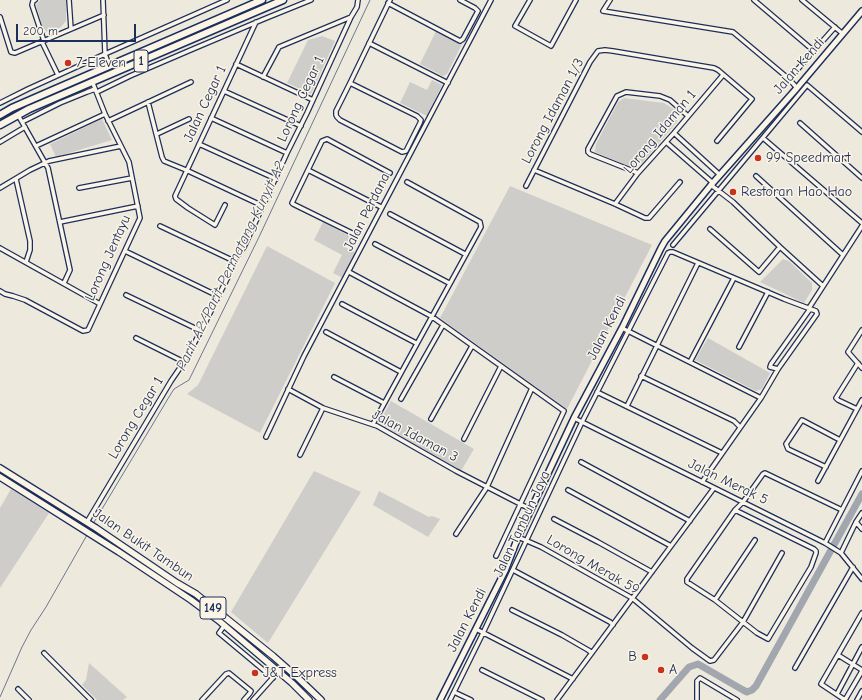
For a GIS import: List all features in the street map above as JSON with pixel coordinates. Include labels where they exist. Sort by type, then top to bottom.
[{"type":"highway","name":"1","points":[[0,115],[18,105],[262,0]]},
{"type":"highway","name":"1","points":[[0,125],[18,115],[92,81],[284,0]]},
{"type":"main road","name":"Jalan Bukit Tambun","points":[[0,468],[95,527],[196,594],[273,656],[321,700]]},
{"type":"main road","name":"Jalan Bukit Tambun","points":[[0,477],[186,596],[224,626],[309,700]]},
{"type":"street","points":[[35,0],[33,1],[32,5],[43,41],[58,75]]},
{"type":"street","points":[[70,0],[71,29]]},
{"type":"street","points":[[103,0],[104,54],[109,66]]},
{"type":"street","points":[[0,103],[104,54],[227,0]]},
{"type":"street","points":[[22,122],[60,103],[87,92],[96,91],[311,0]]},
{"type":"street","name":"Lorong Cegar 1","points":[[87,522],[171,381],[184,362],[228,278],[234,261],[244,247],[351,17],[358,7],[358,0]]},
{"type":"street","points":[[350,83],[417,116],[421,120],[406,151],[402,152],[340,120],[337,118],[336,111],[389,2],[458,40],[462,40],[478,11],[460,0]]},
{"type":"street","name":"Jalan Perdana","points":[[266,437],[304,356],[491,0]]},
{"type":"street","points":[[530,0],[515,26],[551,46],[576,0]]},
{"type":"street","points":[[610,0],[603,11],[733,32],[789,79],[797,88]]},
{"type":"street","points":[[754,0],[814,51]]},
{"type":"street","points":[[802,0],[843,34]]},
{"type":"street","points":[[261,10],[264,19]]},
{"type":"street","name":"Jalan Kendi","points":[[440,700],[505,571],[530,509],[574,418],[622,328],[663,244],[712,184],[797,88],[862,11]]},
{"type":"street","points":[[0,17],[12,52],[15,54],[104,15]]},
{"type":"street","points":[[263,77],[279,47],[351,17]]},
{"type":"street","name":"Jalan Cegar 1","points":[[225,205],[215,225],[188,208],[176,199],[175,196],[256,22]]},
{"type":"street","points":[[789,79],[835,27]]},
{"type":"street","points":[[369,42],[448,83]]},
{"type":"street","name":"Lorong Idaman 1/3","points":[[526,186],[590,62],[598,51],[613,51],[714,68],[752,98],[716,141]]},
{"type":"street","points":[[236,64],[313,100]]},
{"type":"street","name":"Lorong Idaman 1","points":[[615,204],[638,173],[723,75]]},
{"type":"street","name":"Lorong Jentayu","points":[[0,291],[25,300],[83,331],[88,330],[140,218],[128,162],[108,121],[92,81]]},
{"type":"street","points":[[802,81],[862,132]]},
{"type":"street","points":[[108,121],[191,82]]},
{"type":"street","name":"Jalan Kendi","points":[[673,245],[808,85]]},
{"type":"street","points":[[224,91],[301,126]]},
{"type":"street","points":[[638,173],[588,152],[588,149],[617,96],[626,92],[660,96],[670,100],[688,116]]},
{"type":"street","points":[[148,102],[164,161],[263,206]]},
{"type":"street","points":[[36,146],[105,114]]},
{"type":"street","points":[[18,115],[48,168],[70,270],[64,283]]},
{"type":"street","points":[[211,118],[288,153]]},
{"type":"street","points":[[157,134],[189,119]]},
{"type":"street","points":[[800,124],[862,178]]},
{"type":"street","points":[[0,142],[25,128]]},
{"type":"street","points":[[674,133],[720,175]]},
{"type":"street","points":[[763,138],[862,225],[810,308],[771,364],[770,367],[778,369]]},
{"type":"street","points":[[356,235],[292,203],[322,141],[327,139],[390,173]]},
{"type":"street","points":[[666,142],[823,286]]},
{"type":"street","points":[[199,144],[276,179]]},
{"type":"street","points":[[0,188],[45,163],[120,146]]},
{"type":"street","points":[[308,170],[381,207]]},
{"type":"street","points":[[534,170],[645,218],[649,218],[680,182]]},
{"type":"street","points":[[756,176],[843,256]]},
{"type":"street","points":[[79,188],[132,178]]},
{"type":"street","points":[[16,180],[30,241],[30,250],[26,262]]},
{"type":"street","points":[[373,424],[400,372],[481,227],[480,222],[407,182]]},
{"type":"street","points":[[60,222],[138,206]]},
{"type":"street","points":[[390,214],[465,254]]},
{"type":"street","points":[[160,226],[234,261]]},
{"type":"street","points":[[710,229],[759,272],[780,248]]},
{"type":"street","points":[[375,244],[449,283]]},
{"type":"street","points":[[0,248],[100,304]]},
{"type":"street","points":[[125,251],[218,296]]},
{"type":"street","name":"Jalan Kendi","points":[[582,422],[668,254],[673,252],[698,263]]},
{"type":"street","points":[[627,406],[698,263],[816,311],[817,314],[778,369],[761,398],[702,482]]},
{"type":"street","points":[[349,272],[431,316],[564,411],[496,556]]},
{"type":"street","points":[[690,362],[734,278]]},
{"type":"street","points":[[739,347],[768,292]]},
{"type":"street","points":[[126,295],[201,330]]},
{"type":"street","points":[[342,304],[416,343]]},
{"type":"street","points":[[401,399],[443,325]]},
{"type":"street","points":[[622,328],[761,398]]},
{"type":"street","points":[[862,330],[848,352],[862,368]]},
{"type":"street","points":[[326,332],[400,372]]},
{"type":"street","points":[[136,338],[184,362]]},
{"type":"street","points":[[431,419],[472,346]]},
{"type":"street","points":[[857,409],[836,398],[858,363]]},
{"type":"street","points":[[464,439],[501,366]]},
{"type":"street","points":[[641,376],[734,421],[740,427]]},
{"type":"street","points":[[334,377],[384,403]]},
{"type":"street","points":[[456,534],[487,487],[532,388]]},
{"type":"street","name":"Jalan Idaman 3","points":[[288,389],[323,408],[373,424],[530,509]]},
{"type":"street","points":[[597,392],[722,453]]},
{"type":"street","points":[[818,481],[862,400]]},
{"type":"street","points":[[300,455],[323,408]]},
{"type":"street","name":"Jalan Merak 5","points":[[574,418],[827,544],[841,553],[862,579]]},
{"type":"street","points":[[826,467],[788,449],[786,444],[802,420],[840,440]]},
{"type":"street","name":"Jalan Tambun Jaya","points":[[450,700],[527,541],[582,422]]},
{"type":"street","points":[[581,462],[690,521]]},
{"type":"street","points":[[827,544],[862,471]]},
{"type":"street","points":[[736,510],[816,551],[811,567],[768,639],[757,633],[715,600],[687,582],[687,579],[736,510],[743,502],[761,475],[765,473],[842,510]]},
{"type":"street","points":[[558,700],[714,488]]},
{"type":"street","points":[[568,490],[671,546]]},
{"type":"street","points":[[841,553],[862,513]]},
{"type":"street","points":[[554,519],[652,572]]},
{"type":"street","points":[[856,522],[862,529]]},
{"type":"street","name":"Lorong Merak 59","points":[[518,537],[541,547],[632,598],[710,661],[714,660],[743,622]]},
{"type":"street","points":[[715,600],[755,540]]},
{"type":"street","points":[[743,622],[782,553]]},
{"type":"street","points":[[796,668],[853,567]]},
{"type":"street","points":[[513,570],[613,625]]},
{"type":"street","points":[[512,610],[562,634],[592,653]]},
{"type":"street","points":[[838,656],[862,670],[845,700],[821,684],[862,613]]},
{"type":"street","points":[[224,626],[219,633],[273,678]]},
{"type":"street","points":[[476,629],[573,679]]},
{"type":"street","points":[[837,694],[862,647]]},
{"type":"street","points":[[44,653],[91,700]]},
{"type":"street","points":[[482,670],[542,700]]},
{"type":"street","points":[[253,700],[278,672]]},
{"type":"street","points":[[202,700],[226,674],[229,673],[251,691],[244,700]]},
{"type":"street","points":[[696,700],[697,681],[700,678],[737,700]]},
{"type":"street","points":[[18,688],[29,700]]},
{"type":"street","points":[[856,700],[862,691]]},
{"type":"street","points":[[454,692],[472,700]]},
{"type":"shaded area","points":[[40,0],[66,0],[66,21],[61,27],[48,33],[43,28],[36,5]]},
{"type":"shaded area","points":[[436,31],[462,44],[447,74],[443,76],[420,64]]},
{"type":"shaded area","points":[[322,36],[335,41],[311,94],[287,83],[308,40]]},
{"type":"shaded area","points":[[432,80],[442,85],[427,116],[400,103],[410,82],[427,90]]},
{"type":"shaded area","points":[[624,98],[664,103],[675,110],[677,122],[642,163],[631,167],[595,152],[596,144],[618,102]]},
{"type":"shaded area","points":[[102,119],[112,140],[56,157],[50,144]]},
{"type":"shaded area","points":[[510,186],[652,245],[567,409],[440,318]]},
{"type":"shaded area","points":[[323,222],[351,237],[345,247],[356,253],[343,278],[333,273],[342,255],[314,240]]},
{"type":"shaded area","points":[[267,246],[335,283],[260,433],[187,394],[198,385]]},
{"type":"shaded area","points":[[783,259],[789,261],[812,283],[812,290],[804,303],[760,282]]},
{"type":"shaded area","points":[[708,338],[770,373],[762,389],[756,391],[695,360]]},
{"type":"shaded area","points":[[391,401],[474,449],[461,471],[379,423]]},
{"type":"shaded area","points":[[314,471],[361,492],[268,643],[231,612]]},
{"type":"shaded area","points":[[11,489],[49,513],[0,588],[0,508]]},
{"type":"shaded area","points":[[379,491],[429,517],[432,516],[440,519],[428,537],[373,505]]},
{"type":"shaded area","points":[[89,663],[127,697],[123,700],[97,700],[82,685],[86,680]]},
{"type":"waterway","name":"Parit A2/Parit Permatang Kunyit A2","points":[[93,524],[174,389],[189,380],[259,237],[370,0]]},
{"type":"waterway","points":[[660,700],[689,667],[698,664],[747,692],[756,686],[862,494]]},
{"type":"waterway","name":"Parit A2/Parit Permatang Kunyit A2","points":[[0,697],[31,630],[46,607],[87,535]]},
{"type":"place","name":"7-Eleven","points":[[68,63]]},
{"type":"place","name":"99 Speedmart","points":[[758,158]]},
{"type":"place","name":"Restoran Hao Hao","points":[[733,192]]},
{"type":"place","name":"B","points":[[645,657]]},
{"type":"place","name":"A","points":[[661,670]]},
{"type":"place","name":"J&T Express","points":[[255,673]]}]
